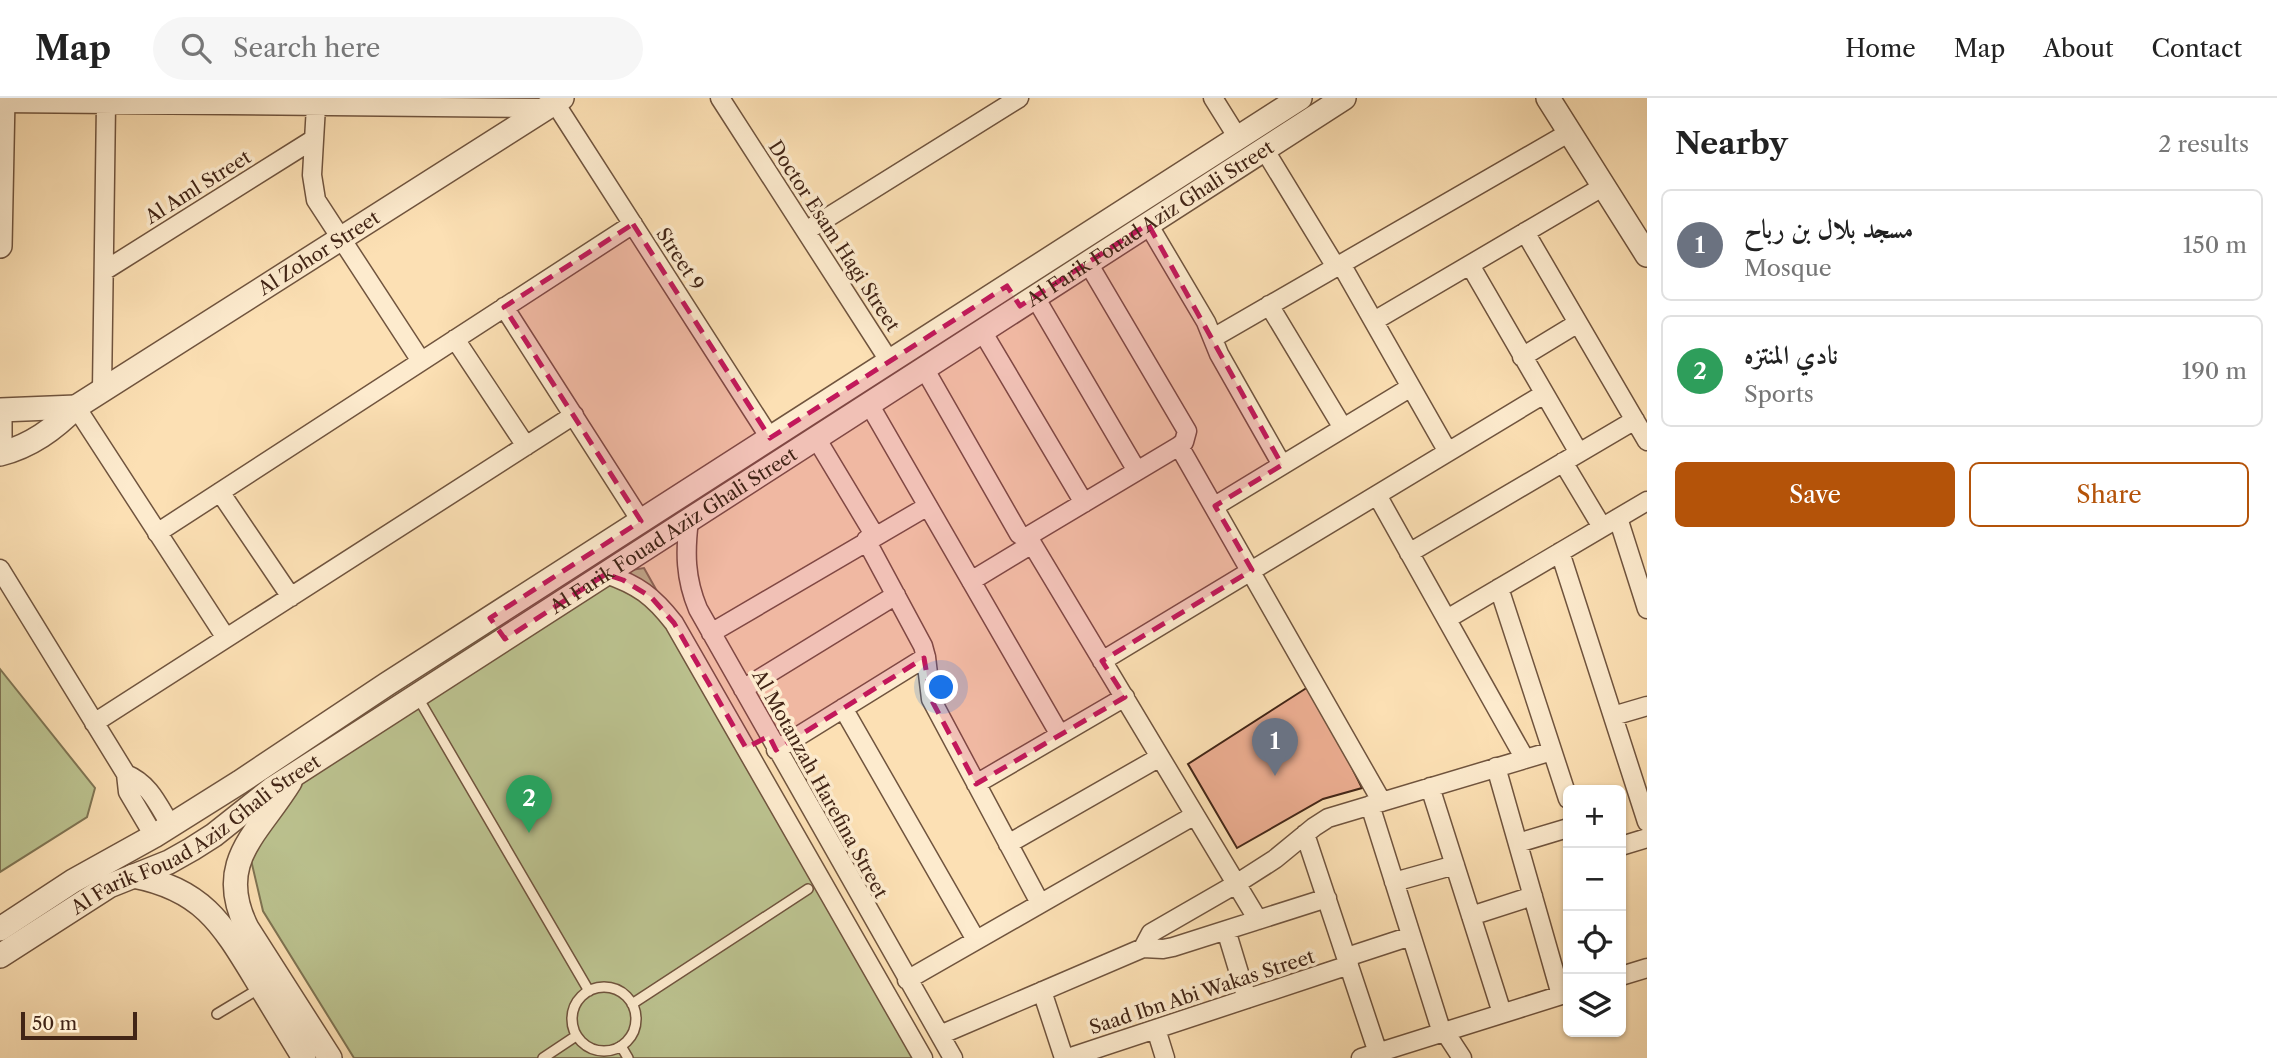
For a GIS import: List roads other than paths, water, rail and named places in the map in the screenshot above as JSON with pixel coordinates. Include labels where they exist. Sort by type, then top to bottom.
[{"type":"street","name":"Doctor Esam Hagi Street","points":[[720,98],[890,362]]},
{"type":"street","points":[[806,231],[1020,98]]},
{"type":"street","points":[[1213,98],[1238,138]]},
{"type":"street","name":"Al Farik Fouad Aziz Ghali Street","points":[[0,929],[74,881],[162,831],[240,782],[387,684],[1300,98]]},
{"type":"street","points":[[1548,98],[1644,245]]},
{"type":"street","name":"Al Farik Fouad Aziz Ghali Street","points":[[0,956],[98,892],[169,862],[214,835],[293,776],[409,700],[1340,99]]},
{"type":"street","points":[[0,246],[2,102],[106,104],[178,101],[316,106],[553,102]]},
{"type":"street","name":"Street 9","points":[[553,102],[770,438]]},
{"type":"street","name":"Al Zohor Street","points":[[0,454],[29,444],[102,390],[553,102]]},
{"type":"street","points":[[102,390],[106,104]]},
{"type":"street","points":[[316,106],[313,192],[320,208],[421,361]]},
{"type":"street","points":[[1213,338],[1570,132]]},
{"type":"street","name":"Al Aml Street","points":[[104,271],[314,139]]},
{"type":"street","points":[[1264,149],[1374,321],[1448,452]]},
{"type":"street","points":[[1374,321],[1604,186]]},
{"type":"street","points":[[157,533],[633,224]]},
{"type":"street","points":[[1148,224],[1206,322],[1219,354],[1282,465]]},
{"type":"street","points":[[1525,232],[1647,441]]},
{"type":"street","points":[[971,581],[1084,503],[1184,442],[1187,430],[1088,262]]},
{"type":"street","points":[[1470,265],[1544,394],[1571,458],[1610,523],[1647,609]]},
{"type":"street","points":[[1007,286],[1028,302],[1137,471]]},
{"type":"street","points":[[1269,305],[1343,428]]},
{"type":"street","points":[[504,307],[641,521]]},
{"type":"street","points":[[1522,357],[1578,323]]},
{"type":"street","points":[[982,331],[1084,503]]},
{"type":"street","points":[[455,339],[526,446]]},
{"type":"street","points":[[924,369],[1019,534],[1030,540],[1258,920]]},
{"type":"street","points":[[1215,506],[1411,387]]},
{"type":"street","points":[[1102,661],[1544,394]]},
{"type":"street","points":[[869,404],[1060,735]]},
{"type":"street","points":[[0,410],[76,407],[226,638]]},
{"type":"street","points":[[94,723],[574,415]]},
{"type":"street","points":[[1409,553],[1635,420]]},
{"type":"street","points":[[0,421],[0,438]]},
{"type":"street","points":[[816,438],[918,635],[926,657],[931,699],[1040,903]]},
{"type":"street","points":[[1179,446],[1252,570],[1376,804],[1394,882],[1443,1032],[1462,1058]]},
{"type":"street","points":[[220,492],[291,597]]},
{"type":"street","points":[[1377,495],[1525,758]]},
{"type":"street","points":[[1447,619],[1647,501]]},
{"type":"street","points":[[711,633],[928,506]]},
{"type":"street","name":"Al Motanzah Harefina Street","points":[[689,520],[685,550],[688,580],[698,609],[953,1058]]},
{"type":"street","points":[[1560,552],[1647,822]]},
{"type":"street","points":[[0,569],[126,774],[142,782],[162,831]]},
{"type":"street","points":[[606,574],[638,587],[663,609],[683,638],[923,1058]]},
{"type":"street","points":[[1499,588],[1563,785]]},
{"type":"street","points":[[743,689],[896,595]]},
{"type":"street","points":[[490,618],[505,639]]},
{"type":"street","points":[[746,748],[773,743],[844,708],[926,657]]},
{"type":"street","points":[[387,684],[409,700]]},
{"type":"street","points":[[976,784],[1125,698]]},
{"type":"street","points":[[1613,716],[1647,706]]},
{"type":"street","points":[[844,708],[976,940]]},
{"type":"street","points":[[1143,948],[1151,933],[1236,884],[1328,818],[1552,751]]},
{"type":"street","points":[[1008,844],[1160,757]]},
{"type":"street","points":[[1496,767],[1563,991]]},
{"type":"street","points":[[293,776],[276,804],[245,844],[235,877],[235,895],[247,928],[330,1058]]},
{"type":"street","points":[[240,782],[254,803]]},
{"type":"street","points":[[1430,787],[1502,1013]]},
{"type":"street","points":[[907,980],[1195,815]]},
{"type":"street","points":[[1518,843],[1563,830]]},
{"type":"street","points":[[1305,834],[1348,961],[1370,1055],[1563,994]]},
{"type":"street","points":[[1626,844],[1647,838]]},
{"type":"street","points":[[1394,882],[1455,865]]},
{"type":"street","points":[[133,876],[163,883],[178,890],[204,907],[226,929],[298,1053]]},
{"type":"street","points":[[1471,916],[1533,896]]},
{"type":"street","points":[[940,1035],[1143,948],[1163,949],[1327,898]]},
{"type":"street","points":[[1226,930],[1247,999]]},
{"type":"street","name":"Saad Ibn Abi Wakas Street","points":[[1066,1058],[1247,999],[1411,936]]},
{"type":"street","points":[[1626,969],[1647,968]]},
{"type":"street","points":[[1042,990],[1066,1058]]},
{"type":"street","points":[[1156,1029],[1165,1058]]},
{"type":"lane","points":[[409,700],[589,991]]},
{"type":"lane","points":[[632,1004],[808,889]]},
{"type":"lane","points":[[218,1014],[261,987]]},
{"type":"lane","points":[[608,988],[626,996],[632,1004],[635,1027],[621,1046],[612,1050],[592,1049],[576,1036],[572,1016],[581,997],[589,991],[608,988]]},
{"type":"lane","points":[[543,1058],[576,1036]]},
{"type":"lane","points":[[621,1046],[628,1058]]},
{"type":"place","name":"مسجد بلال بن رباح","points":[[1275,776]]},
{"type":"place","name":"نادي المنتزه","points":[[529,833]]}]
